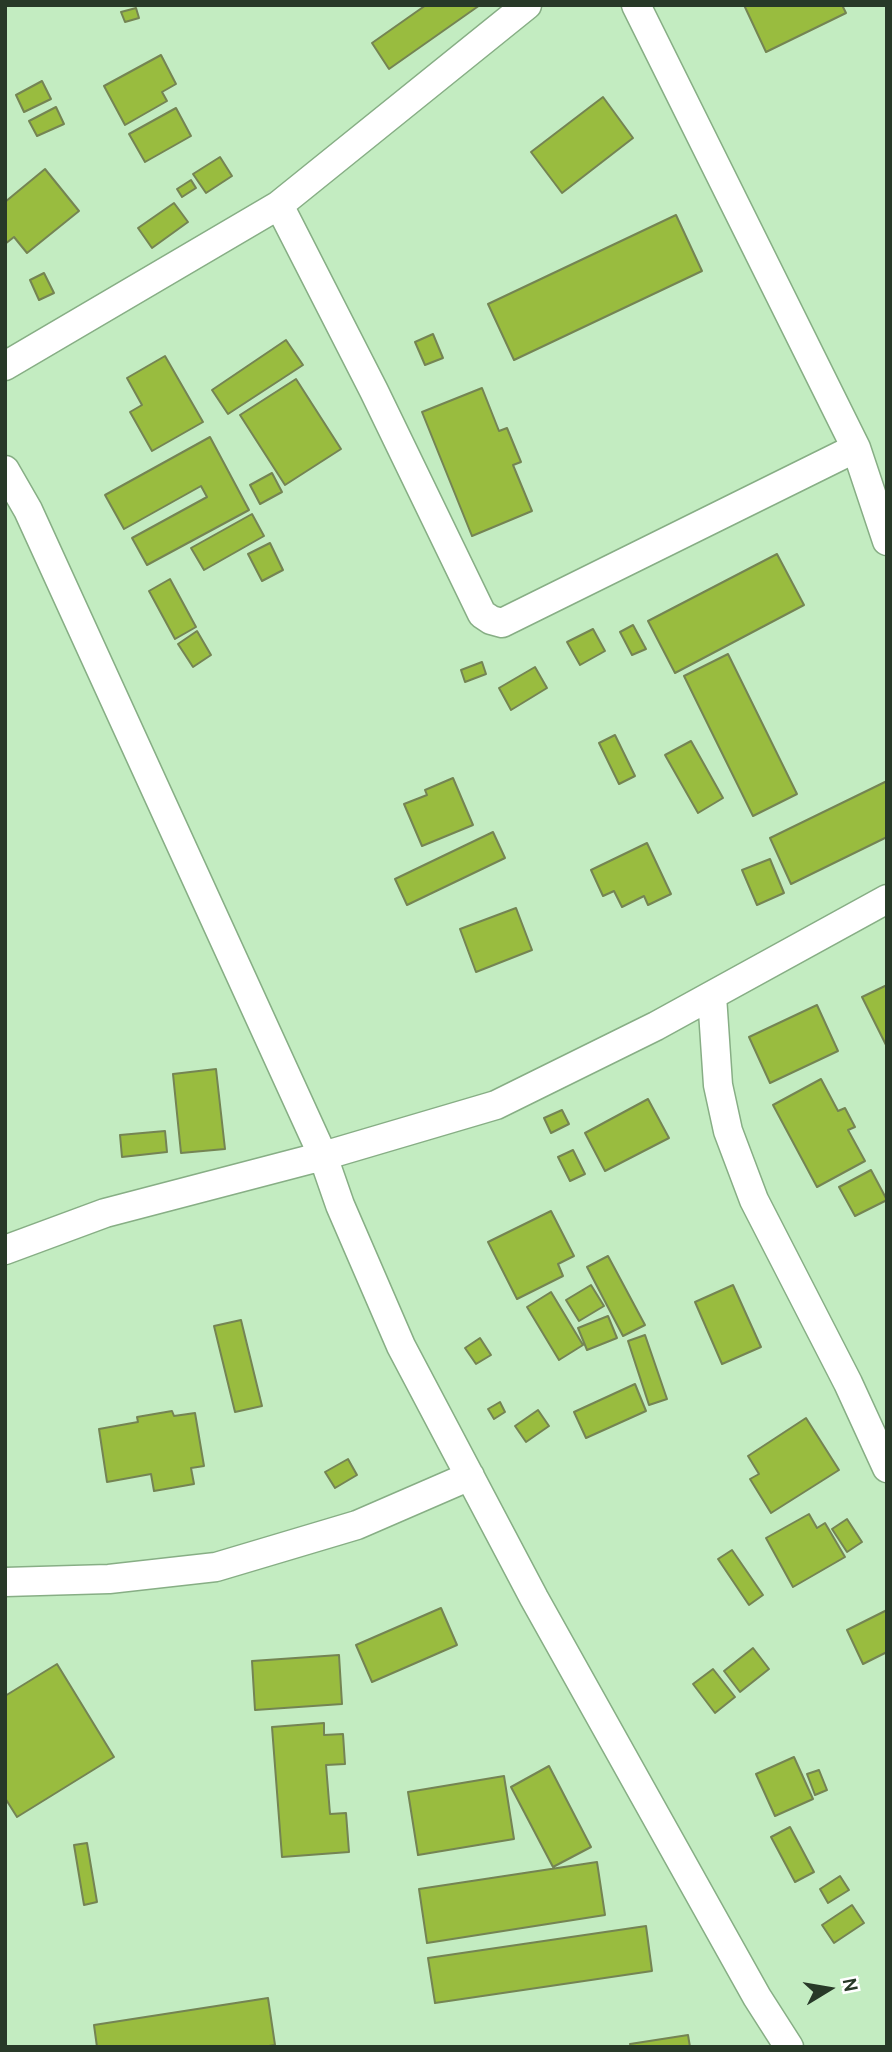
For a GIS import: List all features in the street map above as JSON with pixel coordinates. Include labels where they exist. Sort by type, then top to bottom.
[{"type":"street","points":[[5,366],[279,205],[527,5]]},
{"type":"street","points":[[636,5],[856,448],[887,541]]},
{"type":"street","points":[[279,205],[380,403],[482,614],[491,621],[502,623],[856,448]]},
{"type":"street","points":[[5,470],[28,510],[323,1157],[340,1205],[401,1346],[534,1598],[743,1972],[789,2047]]},
{"type":"street","points":[[5,1250],[106,1213],[323,1157],[496,1105],[712,996],[887,899]]},
{"type":"street","points":[[712,996],[718,1085],[728,1131],[754,1200],[848,1383],[887,1468]]},
{"type":"street","points":[[5,1582],[110,1579],[216,1567],[358,1525],[470,1476]]},
{"type":"building","points":[[426,5],[480,5],[389,69],[372,43]]},
{"type":"building","points":[[744,5],[842,5],[846,13],[766,52]]},
{"type":"building","points":[[136,8],[139,18],[125,22],[121,12]]},
{"type":"building","points":[[161,55],[176,84],[162,92],[167,101],[125,125],[104,86]]},
{"type":"building","points":[[42,81],[51,99],[24,112],[16,95]]},
{"type":"building","points":[[603,97],[633,138],[562,193],[531,152]]},
{"type":"building","points":[[56,107],[64,124],[37,136],[29,121]]},
{"type":"building","points":[[176,108],[191,136],[145,162],[129,134]]},
{"type":"building","points":[[220,157],[232,176],[206,193],[193,174]]},
{"type":"building","points":[[45,169],[79,211],[27,253],[14,237],[5,244],[5,202]]},
{"type":"building","points":[[191,180],[196,188],[182,197],[177,189]]},
{"type":"building","points":[[174,203],[188,222],[152,248],[138,228]]},
{"type":"building","points":[[676,215],[702,271],[514,360],[488,304]]},
{"type":"building","points":[[44,273],[54,293],[39,300],[30,280]]},
{"type":"building","points":[[433,334],[443,358],[425,365],[415,342]]},
{"type":"building","points":[[286,340],[303,365],[228,414],[212,390]]},
{"type":"building","points":[[165,356],[203,422],[152,451],[130,412],[142,405],[127,378]]},
{"type":"building","points":[[296,379],[341,449],[285,485],[240,415]]},
{"type":"building","points":[[482,388],[499,431],[507,428],[521,462],[513,465],[532,511],[472,536],[422,412]]},
{"type":"building","points":[[210,437],[249,510],[147,565],[132,538],[207,497],[201,486],[124,529],[105,495]]},
{"type":"building","points":[[272,473],[282,492],[260,504],[250,485]]},
{"type":"building","points":[[252,514],[264,536],[204,570],[191,548]]},
{"type":"building","points":[[270,543],[283,570],[262,581],[248,554]]},
{"type":"building","points":[[777,554],[804,605],[675,673],[648,621]]},
{"type":"building","points":[[170,579],[196,627],[175,639],[149,591]]},
{"type":"building","points":[[633,625],[646,649],[632,655],[620,632]]},
{"type":"building","points":[[593,629],[605,651],[580,665],[567,642]]},
{"type":"building","points":[[197,631],[211,655],[193,667],[178,644]]},
{"type":"building","points":[[728,654],[797,794],[753,816],[684,676]]},
{"type":"building","points":[[482,662],[486,674],[465,682],[461,670]]},
{"type":"building","points":[[535,667],[547,688],[511,710],[499,688]]},
{"type":"building","points":[[615,735],[635,776],[619,784],[599,743]]},
{"type":"building","points":[[691,741],[723,798],[698,813],[665,755]]},
{"type":"building","points":[[453,778],[473,825],[422,846],[404,804],[427,795],[425,790]]},
{"type":"building","points":[[887,781],[887,837],[791,884],[770,838]]},
{"type":"building","points":[[493,832],[505,858],[407,905],[395,879]]},
{"type":"building","points":[[647,843],[671,894],[648,905],[644,896],[622,907],[614,891],[603,896],[591,870]]},
{"type":"building","points":[[770,859],[784,893],[757,905],[742,870]]},
{"type":"building","points":[[516,908],[532,950],[476,972],[460,929]]},
{"type":"building","points":[[887,985],[887,1047],[862,997]]},
{"type":"building","points":[[817,1005],[838,1051],[770,1083],[749,1037]]},
{"type":"building","points":[[216,1069],[225,1149],[181,1153],[173,1074]]},
{"type":"building","points":[[821,1079],[838,1111],[845,1108],[855,1127],[848,1130],[865,1161],[817,1187],[773,1105]]},
{"type":"building","points":[[648,1099],[669,1138],[605,1171],[585,1133]]},
{"type":"building","points":[[562,1110],[569,1124],[551,1133],[544,1118]]},
{"type":"building","points":[[165,1131],[167,1152],[122,1157],[120,1135]]},
{"type":"building","points":[[573,1150],[585,1174],[570,1181],[558,1157]]},
{"type":"building","points":[[871,1170],[887,1200],[855,1216],[839,1187]]},
{"type":"building","points":[[551,1211],[574,1256],[558,1264],[563,1276],[517,1299],[488,1242]]},
{"type":"building","points":[[608,1256],[645,1325],[623,1336],[587,1267]]},
{"type":"building","points":[[591,1285],[604,1306],[579,1321],[566,1300]]},
{"type":"building","points":[[733,1285],[761,1347],[722,1364],[695,1302]]},
{"type":"building","points":[[551,1292],[583,1345],[559,1360],[527,1307]]},
{"type":"building","points":[[608,1316],[617,1338],[587,1350],[578,1328]]},
{"type":"building","points":[[241,1320],[262,1406],[235,1412],[214,1326]]},
{"type":"building","points":[[645,1335],[667,1399],[649,1405],[628,1341]]},
{"type":"building","points":[[480,1338],[491,1355],[476,1364],[465,1348]]},
{"type":"building","points":[[635,1384],[646,1411],[586,1438],[574,1412]]},
{"type":"building","points":[[500,1402],[505,1412],[494,1419],[488,1409]]},
{"type":"building","points":[[538,1410],[549,1426],[526,1442],[515,1426]]},
{"type":"building","points":[[172,1411],[174,1416],[195,1413],[204,1466],[191,1468],[194,1484],[154,1491],[151,1474],[107,1482],[99,1429],[138,1422],[137,1417]]},
{"type":"building","points":[[806,1418],[839,1470],[771,1513],[750,1479],[759,1474],[748,1456]]},
{"type":"building","points":[[348,1459],[357,1475],[335,1488],[325,1472]]},
{"type":"building","points":[[809,1514],[817,1528],[825,1523],[845,1557],[793,1587],[766,1538]]},
{"type":"building","points":[[847,1519],[862,1542],[847,1552],[832,1529]]},
{"type":"building","points":[[732,1550],[763,1595],[749,1605],[718,1559]]},
{"type":"building","points":[[441,1608],[457,1645],[372,1682],[356,1645]]},
{"type":"building","points":[[887,1610],[887,1652],[863,1664],[847,1630]]},
{"type":"building","points":[[753,1648],[769,1669],[740,1692],[724,1671]]},
{"type":"building","points":[[339,1655],[342,1704],[255,1710],[252,1661]]},
{"type":"building","points":[[57,1664],[114,1757],[17,1817],[5,1798],[5,1696]]},
{"type":"building","points":[[713,1669],[735,1697],[715,1713],[693,1684]]},
{"type":"building","points":[[324,1723],[324,1735],[343,1734],[345,1764],[326,1765],[330,1814],[346,1813],[349,1852],[282,1857],[272,1727]]},
{"type":"building","points":[[794,1757],[813,1799],[775,1816],[756,1774]]},
{"type":"building","points":[[549,1766],[591,1847],[553,1867],[511,1787]]},
{"type":"building","points":[[819,1770],[827,1790],[815,1795],[807,1774]]},
{"type":"building","points":[[504,1776],[514,1839],[418,1855],[408,1792]]},
{"type":"building","points":[[790,1827],[814,1872],[795,1882],[771,1837]]},
{"type":"building","points":[[87,1843],[97,1902],[84,1905],[74,1845]]},
{"type":"building","points":[[597,1862],[605,1915],[427,1943],[419,1889]]},
{"type":"building","points":[[840,1876],[849,1890],[828,1903],[820,1889]]},
{"type":"building","points":[[852,1905],[864,1923],[834,1943],[822,1925]]},
{"type":"building","points":[[646,1926],[652,1971],[435,2003],[428,1958]]},
{"type":"building","points":[[268,1998],[275,2045],[97,2047],[94,2025]]},
{"type":"building","points":[[688,2035],[690,2047],[631,2047],[630,2044]]}]
